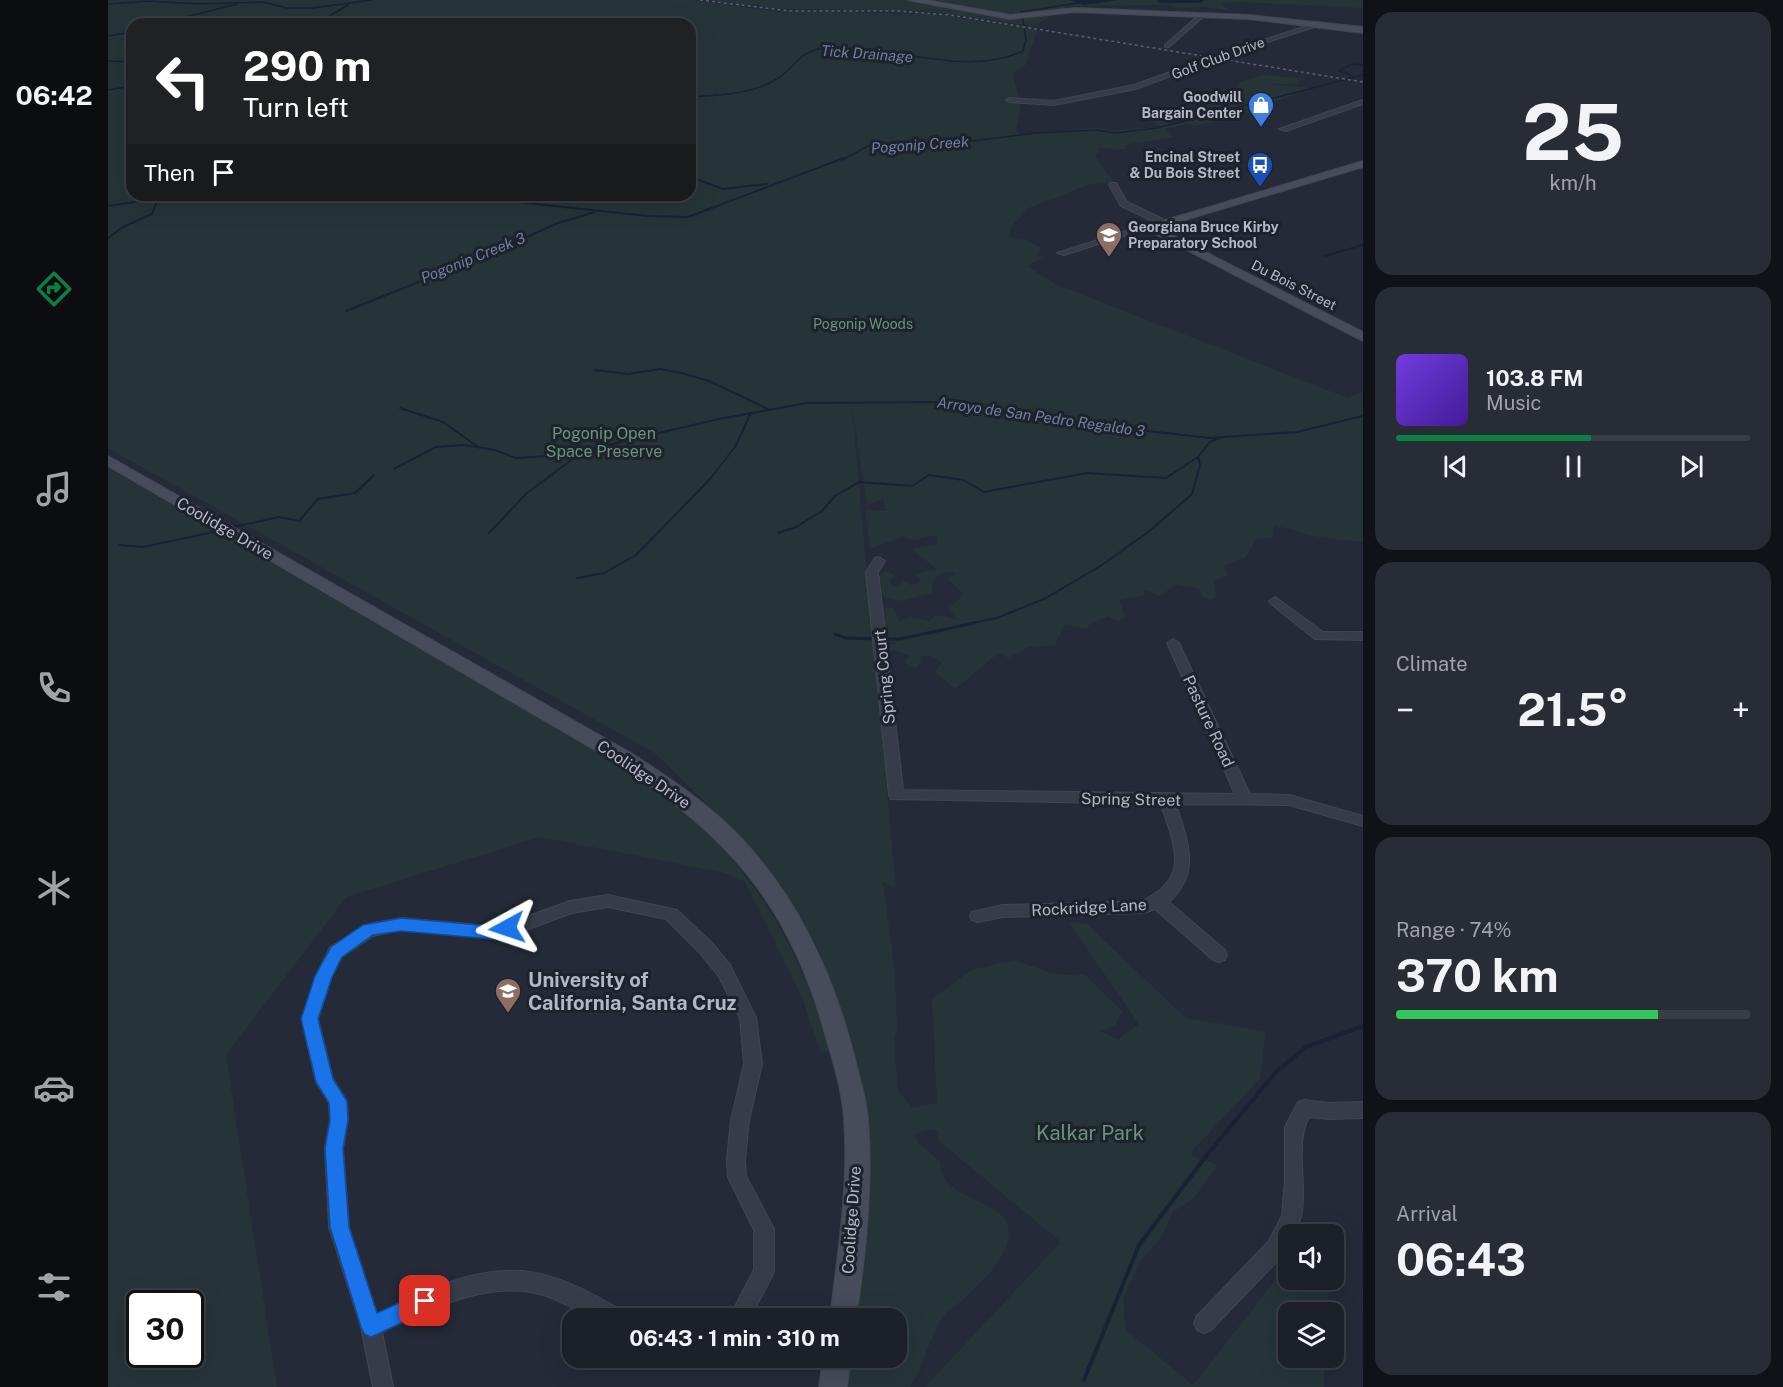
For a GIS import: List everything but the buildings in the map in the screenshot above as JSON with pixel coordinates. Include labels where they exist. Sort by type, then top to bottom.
[{"type":"street","points":[[912,0],[1010,16],[1075,10],[1202,15],[1319,24],[1363,30]]},
{"type":"street","points":[[1167,46],[1202,15]]},
{"type":"street","name":"Golf Club Drive","points":[[1010,100],[1054,103],[1136,87],[1219,56],[1319,24]]},
{"type":"street","points":[[1283,129],[1363,102]]},
{"type":"street","points":[[1352,106],[1363,110]]},
{"type":"street","points":[[1061,253],[1363,164]]},
{"type":"street","points":[[1113,185],[1124,204],[1164,223]]},
{"type":"street","name":"Du Bois Street","points":[[1148,227],[1363,337]]},
{"type":"street","name":"Coolidge Drive","points":[[108,460],[624,758],[665,784],[702,813],[735,845],[784,909],[803,943],[827,999],[844,1059],[856,1118],[856,1193],[844,1308]]},
{"type":"street","name":"Spring Court","points":[[879,561],[872,572],[896,795]]},
{"type":"street","points":[[1275,601],[1320,636],[1363,636]]},
{"type":"street","name":"Pasture Road","points":[[1173,643],[1245,800]]},
{"type":"street","name":"Spring Street","points":[[896,795],[1289,800],[1363,821]]},
{"type":"street","name":"Rockridge Lane","points":[[978,916],[1003,911],[1144,907],[1158,902],[1172,892],[1182,878],[1184,860],[1167,800]]},
{"type":"street","points":[[383,1387],[371,1327],[339,1227],[334,1148],[339,1120],[338,1101],[325,1082],[310,1019],[324,976],[336,952],[369,930],[401,924],[491,932],[523,925],[570,906],[608,902],[671,914],[706,948],[724,970],[748,1017],[753,1064],[737,1140],[737,1177],[764,1229],[764,1271],[744,1308]]},
{"type":"street","points":[[1158,902],[1219,955]]},
{"type":"street","points":[[1204,1323],[1275,1249],[1291,1217],[1294,1127],[1304,1108],[1328,1111],[1363,1110]]},
{"type":"street","points":[[371,1327],[425,1301],[479,1284],[521,1281],[555,1290],[594,1308]]},
{"type":"street","points":[[833,1387],[836,1368]]},
{"type":"green space","name":"Pogonip Open Space Preserve","points":[[108,0],[692,0],[771,11],[934,14],[1037,30],[1025,66],[1018,68],[1013,74],[1021,108],[1016,130],[1019,134],[1096,128],[1120,131],[1156,127],[1161,126],[1151,120],[1167,119],[1171,124],[1177,123],[1175,118],[1188,118],[1210,109],[1204,106],[1219,93],[1240,90],[1237,88],[1239,82],[1264,75],[1308,79],[1299,81],[1298,84],[1270,84],[1310,88],[1234,118],[1165,129],[1173,137],[1130,144],[1125,146],[1125,149],[1099,148],[1097,159],[1114,182],[1090,184],[1024,210],[1029,209],[1012,225],[1008,237],[1024,239],[1041,247],[1036,256],[1044,257],[1027,266],[1055,284],[1348,398],[1363,391],[1363,542],[1318,537],[1273,525],[1273,538],[1256,539],[1246,557],[1224,566],[1228,576],[1214,580],[1216,597],[1209,600],[1202,596],[1199,589],[1177,584],[1160,596],[1145,590],[1144,595],[1119,600],[1125,617],[1118,621],[1108,616],[1090,624],[1087,629],[1064,625],[1055,645],[1029,647],[1008,658],[1000,653],[955,689],[935,672],[942,662],[931,656],[920,656],[921,663],[915,668],[904,662],[910,656],[894,650],[886,654],[886,645],[896,644],[884,637],[872,608],[894,608],[899,622],[909,617],[929,621],[936,615],[958,620],[948,609],[964,594],[947,579],[955,573],[945,571],[932,581],[932,593],[901,601],[884,597],[876,578],[887,570],[895,575],[889,582],[898,588],[904,581],[911,585],[920,582],[915,574],[937,569],[911,549],[936,545],[937,535],[913,540],[903,537],[870,549],[865,509],[886,511],[883,499],[867,505],[854,419],[848,405],[853,419],[896,889],[883,882],[895,973],[897,1028],[894,1040],[898,1091],[913,1108],[937,1103],[932,999],[971,970],[1014,960],[1052,973],[1084,974],[1122,1011],[1115,1025],[1100,1031],[1118,1039],[1139,1024],[1069,923],[1087,924],[1186,1018],[1266,1031],[1260,1079],[1193,1150],[1191,1156],[1218,1165],[1193,1199],[1173,1212],[1161,1238],[1142,1259],[1123,1299],[1126,1330],[1193,1385],[1278,1277],[1278,1290],[1328,1290],[1327,1302],[1278,1302],[1278,1368],[1325,1368],[1324,1387],[925,1387],[1061,1242],[939,1141],[938,1130],[925,1130],[915,1134],[917,1142],[940,1162],[943,1175],[950,1185],[998,1212],[1006,1221],[1009,1232],[1008,1241],[999,1260],[986,1277],[943,1317],[910,1387],[848,1387],[851,1368],[907,1368],[907,1308],[857,1308],[862,1262],[861,1086],[851,1038],[818,948],[792,904],[743,840],[656,754],[108,448]]},
{"type":"green space","points":[[709,0],[1363,0],[1363,8],[1243,2],[1220,3],[1231,11],[1204,7],[1178,8],[1172,5],[1068,6],[1034,26],[926,11],[782,9]]},
{"type":"green space","points":[[108,468],[617,764],[657,791],[693,820],[725,852],[753,886],[777,923],[815,1005],[829,1051],[821,1053],[801,995],[745,882],[721,872],[540,837],[346,897],[226,1055],[277,1387],[108,1387]]},
{"type":"waterway","points":[[108,4],[149,1],[199,4],[263,2],[287,8],[313,8],[371,0]]},
{"type":"waterway","points":[[1073,0],[1084,2],[1114,0]]},
{"type":"waterway","points":[[1160,0],[1201,0]]},
{"type":"waterway","name":"Tick Drainage","points":[[1022,15],[1021,12],[1084,2]]},
{"type":"waterway","points":[[182,18],[237,4]]},
{"type":"waterway","points":[[326,18],[348,5]]},
{"type":"waterway","name":"Tick Drainage","points":[[696,96],[755,89],[781,76],[806,54],[819,49],[870,50],[948,61],[974,62],[999,59],[1023,51],[1026,40],[1023,19]]},
{"type":"waterway","points":[[108,36],[126,33]]},
{"type":"waterway","points":[[108,61],[126,62]]},
{"type":"waterway","points":[[1352,75],[1339,71],[1352,64],[1363,65]]},
{"type":"waterway","name":"Pogonip Creek","points":[[842,160],[870,145],[948,144],[1036,133],[1097,130],[1115,133],[1157,128],[1363,75]]},
{"type":"waterway","points":[[108,90],[126,87]]},
{"type":"waterway","name":"Pogonip Creek","points":[[508,201],[648,216],[688,217],[844,158]]},
{"type":"waterway","points":[[696,179],[723,189],[767,184]]},
{"type":"waterway","name":"Pogonip Creek","points":[[108,206],[141,201]]},
{"type":"waterway","points":[[108,238],[123,227],[152,214],[157,201]]},
{"type":"waterway","name":"Pogonip Creek 3","points":[[346,311],[489,254],[558,223],[595,212]]},
{"type":"waterway","points":[[1325,256],[1363,245]]},
{"type":"waterway","name":"Arroyo de San Pedro Regaldo 3","points":[[595,370],[628,374],[660,369],[681,373],[709,381],[768,409]]},
{"type":"waterway","name":"Arroyo de San Pedro Regaldo 3","points":[[751,413],[807,403],[947,402],[1093,425],[1210,438],[1297,432],[1363,416]]},
{"type":"waterway","points":[[400,408],[443,422],[478,447]]},
{"type":"waterway","name":"Arroyo de San Pedro Regaldo 3","points":[[394,469],[436,447],[464,445],[495,450],[516,458],[565,455],[751,413]]},
{"type":"waterway","name":"Arroyo de San Pedro Regaldo 3","points":[[577,578],[604,573],[636,555],[710,479],[735,447],[751,413]]},
{"type":"waterway","name":"Arroyo de San Pedro Regaldo 3","points":[[1198,457],[1210,442],[1219,438]]},
{"type":"waterway","points":[[489,533],[527,493],[582,452]]},
{"type":"waterway","name":"Arroyo de San Pedro Regaldo 3","points":[[778,533],[796,527],[822,511],[835,496],[859,482],[912,486],[929,475],[963,480],[984,492],[1087,473],[1166,478],[1198,457]]},
{"type":"waterway","name":"Arroyo de San Pedro Regaldo 3","points":[[967,624],[997,618],[1046,598],[1102,565],[1152,529],[1192,494],[1200,465],[1198,457]]},
{"type":"waterway","name":"Arroyo de San Pedro Regaldo 3","points":[[229,528],[279,517],[299,521],[318,499],[355,493],[374,475]]},
{"type":"waterway","name":"Arroyo de San Pedro Regaldo 3","points":[[119,545],[143,547],[223,530]]},
{"type":"waterway","name":"Arroyo de San Pedro Regaldo 3","points":[[884,639],[900,639],[974,623]]},
{"type":"waterway","name":"Arroyo de San Pedro Regaldo 3","points":[[835,634],[846,638],[877,639]]},
{"type":"waterway","points":[[1084,1380],[1139,1245],[1210,1151],[1276,1072],[1306,1047],[1363,1026]]},
{"type":"railway","points":[[700,0],[790,11],[898,11],[950,15],[1363,82]]},
{"type":"place","name":"Goodwill Bargain Center","points":[[1261,128]]},
{"type":"place","name":"Encinal Street & Du Bois Street","points":[[1260,188]]},
{"type":"place","name":"Georgiana Bruce Kirby Preparatory School","points":[[1109,258]]},
{"type":"place","name":"University of California, Santa Cruz","points":[[508,1014]]},
{"type":"route","points":[[425,1301],[371,1327],[339,1227],[334,1148],[339,1120],[338,1101],[325,1082],[310,1019],[324,976],[336,952],[369,930],[401,924],[491,932],[507,928]]},
{"type":"park label","name":"Pogonip Woods","points":[[863,324]]},
{"type":"park label","name":"Kalkar Park","points":[[1090,1133]]}]
